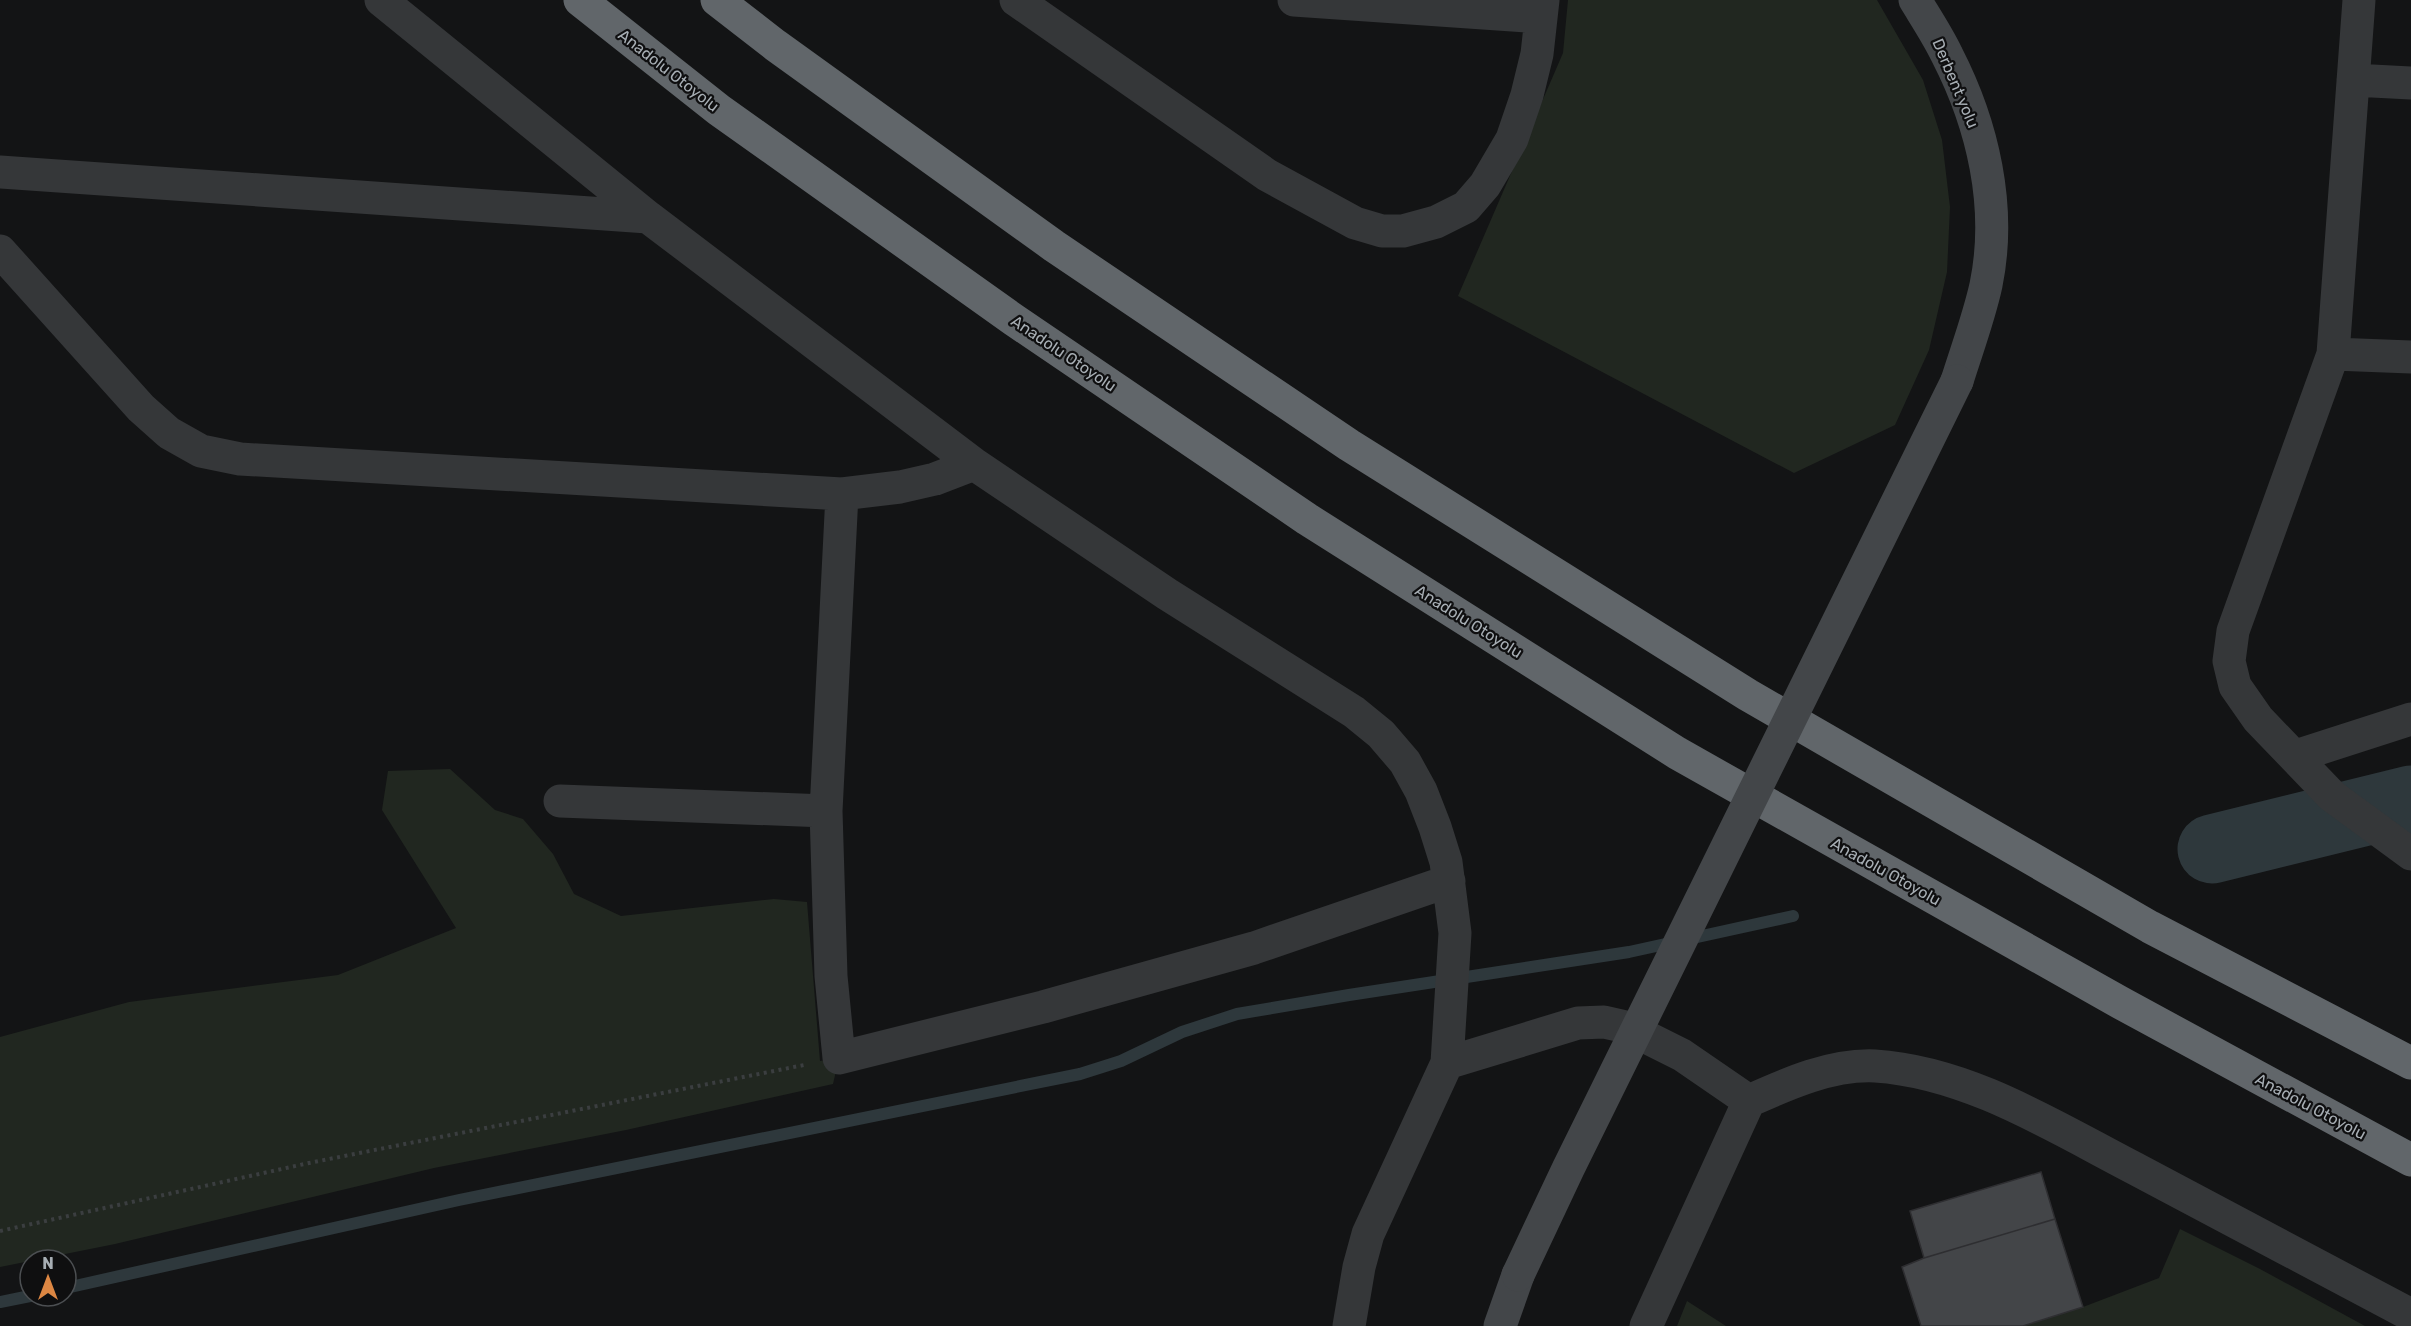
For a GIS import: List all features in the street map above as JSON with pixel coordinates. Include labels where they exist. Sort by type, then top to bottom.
[{"type":"highway","name":"Anadolu Otoyolu","points":[[580,0],[719,110],[1014,320],[1307,519],[1677,753],[2121,1003],[2411,1160]]},
{"type":"highway","points":[[717,0],[775,45],[1054,246],[1359,452],[1748,695],[2150,927],[2411,1063]]},
{"type":"main road","name":"Derbent yolu","points":[[1500,1326],[1518,1275],[1568,1169],[1957,381],[1986,284],[1992,232],[1989,182],[1975,122],[1948,56],[1915,0]]},
{"type":"street","points":[[381,0],[648,217],[974,464],[1167,594],[1354,712],[1381,734],[1405,762],[1421,790],[1435,827],[1449,881],[1455,933],[1447,1063],[1368,1234],[1359,1267],[1349,1326]]},
{"type":"street","points":[[1016,0],[1267,175],[1354,223],[1382,231],[1403,231],[1436,222],[1466,207],[1485,185],[1512,139],[1527,95],[1537,54],[1542,9],[1294,0]]},
{"type":"street","points":[[2359,0],[2333,354],[2233,631],[2229,661],[2235,686],[2258,719],[2332,796],[2411,854]]},
{"type":"street","points":[[2353,80],[2411,83]]},
{"type":"street","points":[[0,172],[648,217]]},
{"type":"street","points":[[0,251],[141,408],[169,433],[201,451],[240,459],[842,494],[900,487],[935,479],[974,464]]},
{"type":"street","points":[[2333,354],[2411,357]]},
{"type":"street","points":[[842,494],[826,811],[830,965],[839,1058],[1043,1007],[1245,951],[1449,881]]},
{"type":"street","points":[[2296,756],[2411,719]]},
{"type":"street","points":[[560,801],[826,811]]},
{"type":"street","points":[[1447,1063],[1578,1023],[1604,1022],[1626,1027],[1682,1055],[1749,1101]]},
{"type":"street","points":[[1646,1326],[1749,1101],[1785,1085],[1834,1070],[1872,1066],[1908,1070],[1961,1084],[2035,1117],[2411,1315]]},
{"type":"path","points":[[0,1232],[320,1161],[839,1058]]},
{"type":"shaded area","points":[[1568,0],[1877,0],[1923,80],[1942,140],[1950,207],[1947,272],[1929,350],[1895,425],[1794,473],[1458,296],[1563,53]]},
{"type":"shaded area","points":[[450,769],[495,810],[523,819],[553,854],[574,894],[621,916],[774,899],[807,902],[820,1061],[839,1058],[833,1084],[626,1130],[434,1168],[115,1244],[78,1251],[78,1248],[18,1248],[18,1263],[0,1267],[0,1037],[129,1002],[338,975],[456,928],[382,810],[388,771]]},
{"type":"shaded area","points":[[2180,1229],[2365,1326],[2023,1326],[2083,1307],[2159,1278]]},
{"type":"shaded area","points":[[1687,1301],[1726,1326],[1677,1326]]},
{"type":"building","points":[[2041,1172],[2055,1219],[1924,1258],[1910,1211]]},
{"type":"building","points":[[2055,1219],[2083,1307],[2023,1326],[1921,1326],[1902,1267],[1924,1258]]},
{"type":"waterway","points":[[2212,849],[2411,800]]},
{"type":"waterway","points":[[78,1285],[459,1200],[1080,1074],[1121,1061],[1182,1032],[1237,1014],[1629,952],[1793,916]]},
{"type":"waterway","points":[[0,1302],[18,1298]]}]
